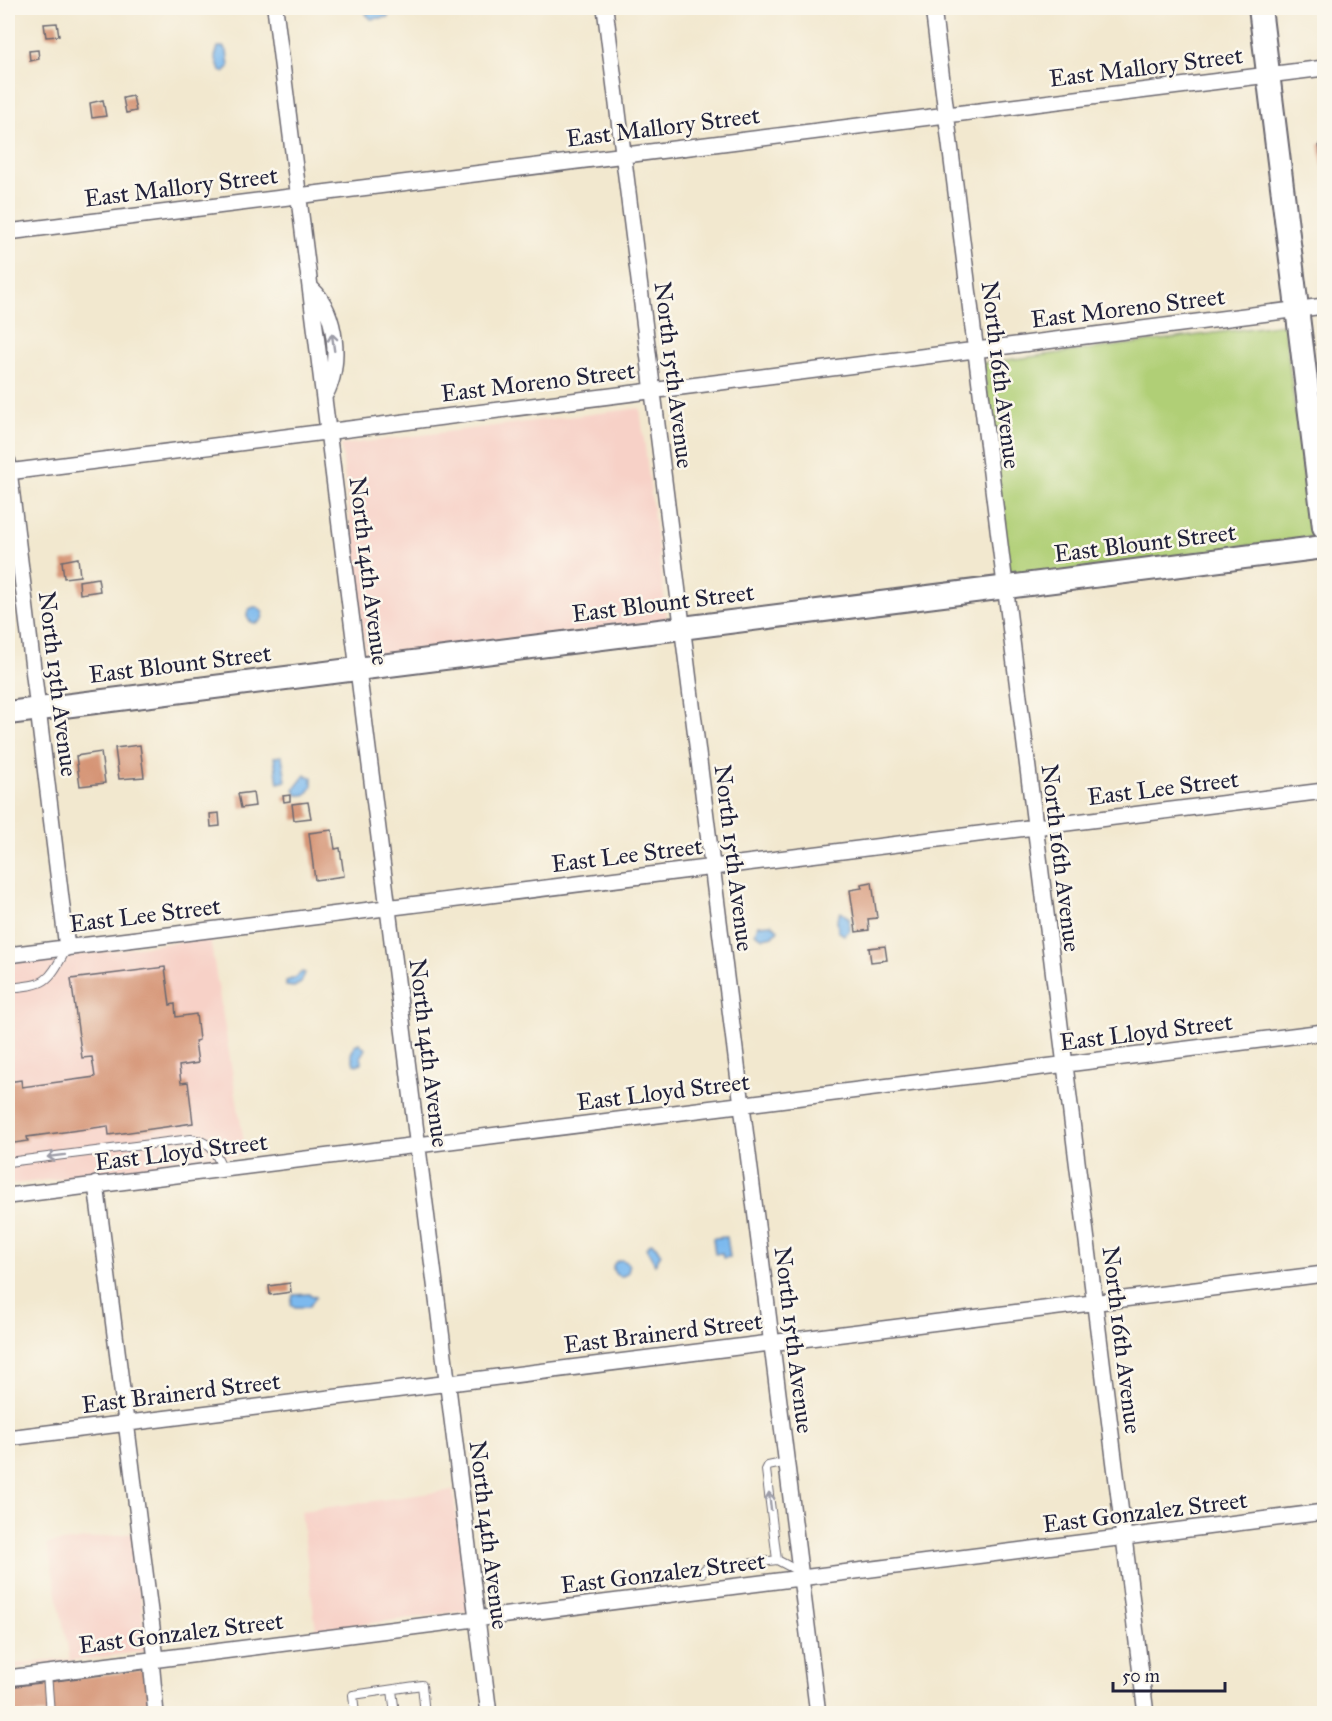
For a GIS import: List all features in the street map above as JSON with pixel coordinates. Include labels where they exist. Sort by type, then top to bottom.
[{"type":"street","name":"North 14th Avenue","points":[[275,8],[311,288],[323,304],[334,347],[332,380],[324,398],[489,1713]]},
{"type":"street","name":"North 15th Avenue","points":[[605,8],[818,1713]]},
{"type":"street","name":"North 16th Avenue","points":[[933,8],[1146,1713]]},
{"type":"street","points":[[1260,8],[1324,527]]},
{"type":"street","name":"East Mallory Street","points":[[8,232],[1324,68]]},
{"type":"street","name":"East Moreno Street","points":[[8,468],[653,391],[1324,306]]},
{"type":"street","name":"North 13th Avenue","points":[[8,468],[67,948]]},
{"type":"street","name":"East Blount Street","points":[[8,713],[1324,547]]},
{"type":"street","name":"East Lee Street","points":[[8,955],[1324,791]]},
{"type":"street","name":"East Lloyd Street","points":[[8,1196],[1324,1032]]},
{"type":"street","points":[[96,1184],[128,1423],[153,1659],[156,1713]]},
{"type":"street","name":"East Brainerd Street","points":[[8,1438],[1324,1274]]},
{"type":"street","name":"East Gonzalez Street","points":[[8,1678],[477,1619],[801,1575],[1324,1512]]},
{"type":"lane","points":[[8,988],[40,985],[51,977],[67,948]]},
{"type":"lane","points":[[8,1162],[191,1139],[205,1141],[214,1149],[223,1169]]},
{"type":"lane","points":[[777,1560],[766,1470],[768,1466],[787,1462]]},
{"type":"lane","points":[[702,1573],[705,1569],[777,1560],[801,1575]]},
{"type":"lane","points":[[47,1673],[50,1713]]},
{"type":"lane","points":[[355,1713],[352,1695],[422,1685],[425,1713]]},
{"type":"lane","points":[[392,1690],[395,1713]]},
{"type":"shaded area","points":[[640,408],[667,620],[366,658],[341,445]]},
{"type":"shaded area","points":[[210,938],[246,1155],[8,1185],[8,963]]},
{"type":"shaded area","points":[[453,1490],[469,1611],[316,1630],[301,1511]]},
{"type":"shaded area","points":[[133,1533],[147,1651],[8,1669],[8,1665],[70,1659],[47,1544]]},
{"type":"green space","points":[[1284,324],[1312,537],[1009,579],[983,363]]},
{"type":"water","points":[[369,8],[390,8],[388,17],[371,19],[366,14]]},
{"type":"water","points":[[218,47],[223,47],[227,51],[229,67],[224,72],[220,71],[215,57]]},
{"type":"water","points":[[255,607],[261,609],[263,615],[261,621],[255,623],[249,621],[247,615],[249,609]]},
{"type":"water","points":[[282,756],[286,781],[278,783],[274,757]]},
{"type":"water","points":[[305,775],[312,777],[312,787],[306,795],[297,795],[294,789]]},
{"type":"water","points":[[841,912],[849,918],[850,930],[844,935],[838,931],[837,919]]},
{"type":"water","points":[[772,924],[778,930],[773,936],[763,938],[755,933],[758,925]]},
{"type":"water","points":[[302,972],[305,973],[301,983],[294,987],[286,986],[286,981]]},
{"type":"water","points":[[359,1043],[365,1049],[361,1056],[362,1062],[357,1065],[354,1064],[351,1054],[355,1045]]},
{"type":"water","points":[[727,1237],[730,1257],[723,1258],[722,1253],[715,1254],[713,1238]]},
{"type":"water","points":[[651,1243],[661,1254],[655,1264],[646,1248]]},
{"type":"water","points":[[618,1260],[624,1260],[629,1268],[627,1274],[618,1276],[613,1271],[613,1265]]},
{"type":"water","points":[[309,1294],[316,1297],[309,1307],[295,1307],[291,1304],[293,1295]]},
{"type":"building","points":[[57,23],[59,36],[46,37],[44,24]]},
{"type":"building","points":[[38,50],[39,59],[30,61],[29,51]]},
{"type":"building","points":[[133,96],[136,111],[126,113],[123,98]]},
{"type":"building","points":[[103,100],[106,116],[92,118],[90,103]]},
{"type":"building","points":[[1319,144],[1324,144],[1324,172],[1323,172]]},
{"type":"building","points":[[78,558],[80,576],[64,578],[62,561]]},
{"type":"building","points":[[98,578],[100,591],[80,594],[79,581]]},
{"type":"building","points":[[140,745],[144,777],[119,779],[115,748]]},
{"type":"building","points":[[101,752],[105,783],[80,786],[76,756]]},
{"type":"building","points":[[253,792],[255,806],[241,808],[238,794]]},
{"type":"building","points":[[290,795],[290,801],[284,802],[283,796]]},
{"type":"building","points":[[308,802],[311,818],[294,820],[292,804]]},
{"type":"building","points":[[219,813],[220,826],[211,827],[210,814]]},
{"type":"building","points":[[332,830],[335,849],[340,848],[344,876],[315,880],[309,833]]},
{"type":"building","points":[[872,882],[877,918],[868,919],[869,930],[856,932],[850,890],[862,888],[861,884]]},
{"type":"building","points":[[885,946],[887,960],[871,962],[869,948]]},
{"type":"building","points":[[165,967],[170,1005],[175,1004],[176,1017],[196,1014],[199,1040],[195,1041],[198,1063],[179,1066],[181,1083],[188,1082],[193,1123],[109,1135],[108,1126],[27,1137],[28,1141],[8,1144],[8,1082],[21,1080],[22,1087],[95,1077],[92,1057],[82,1058],[71,979]]},
{"type":"building","points":[[290,1283],[291,1292],[270,1295],[269,1286]]},
{"type":"building","points":[[156,1668],[161,1714],[8,1714],[8,1687]]}]
